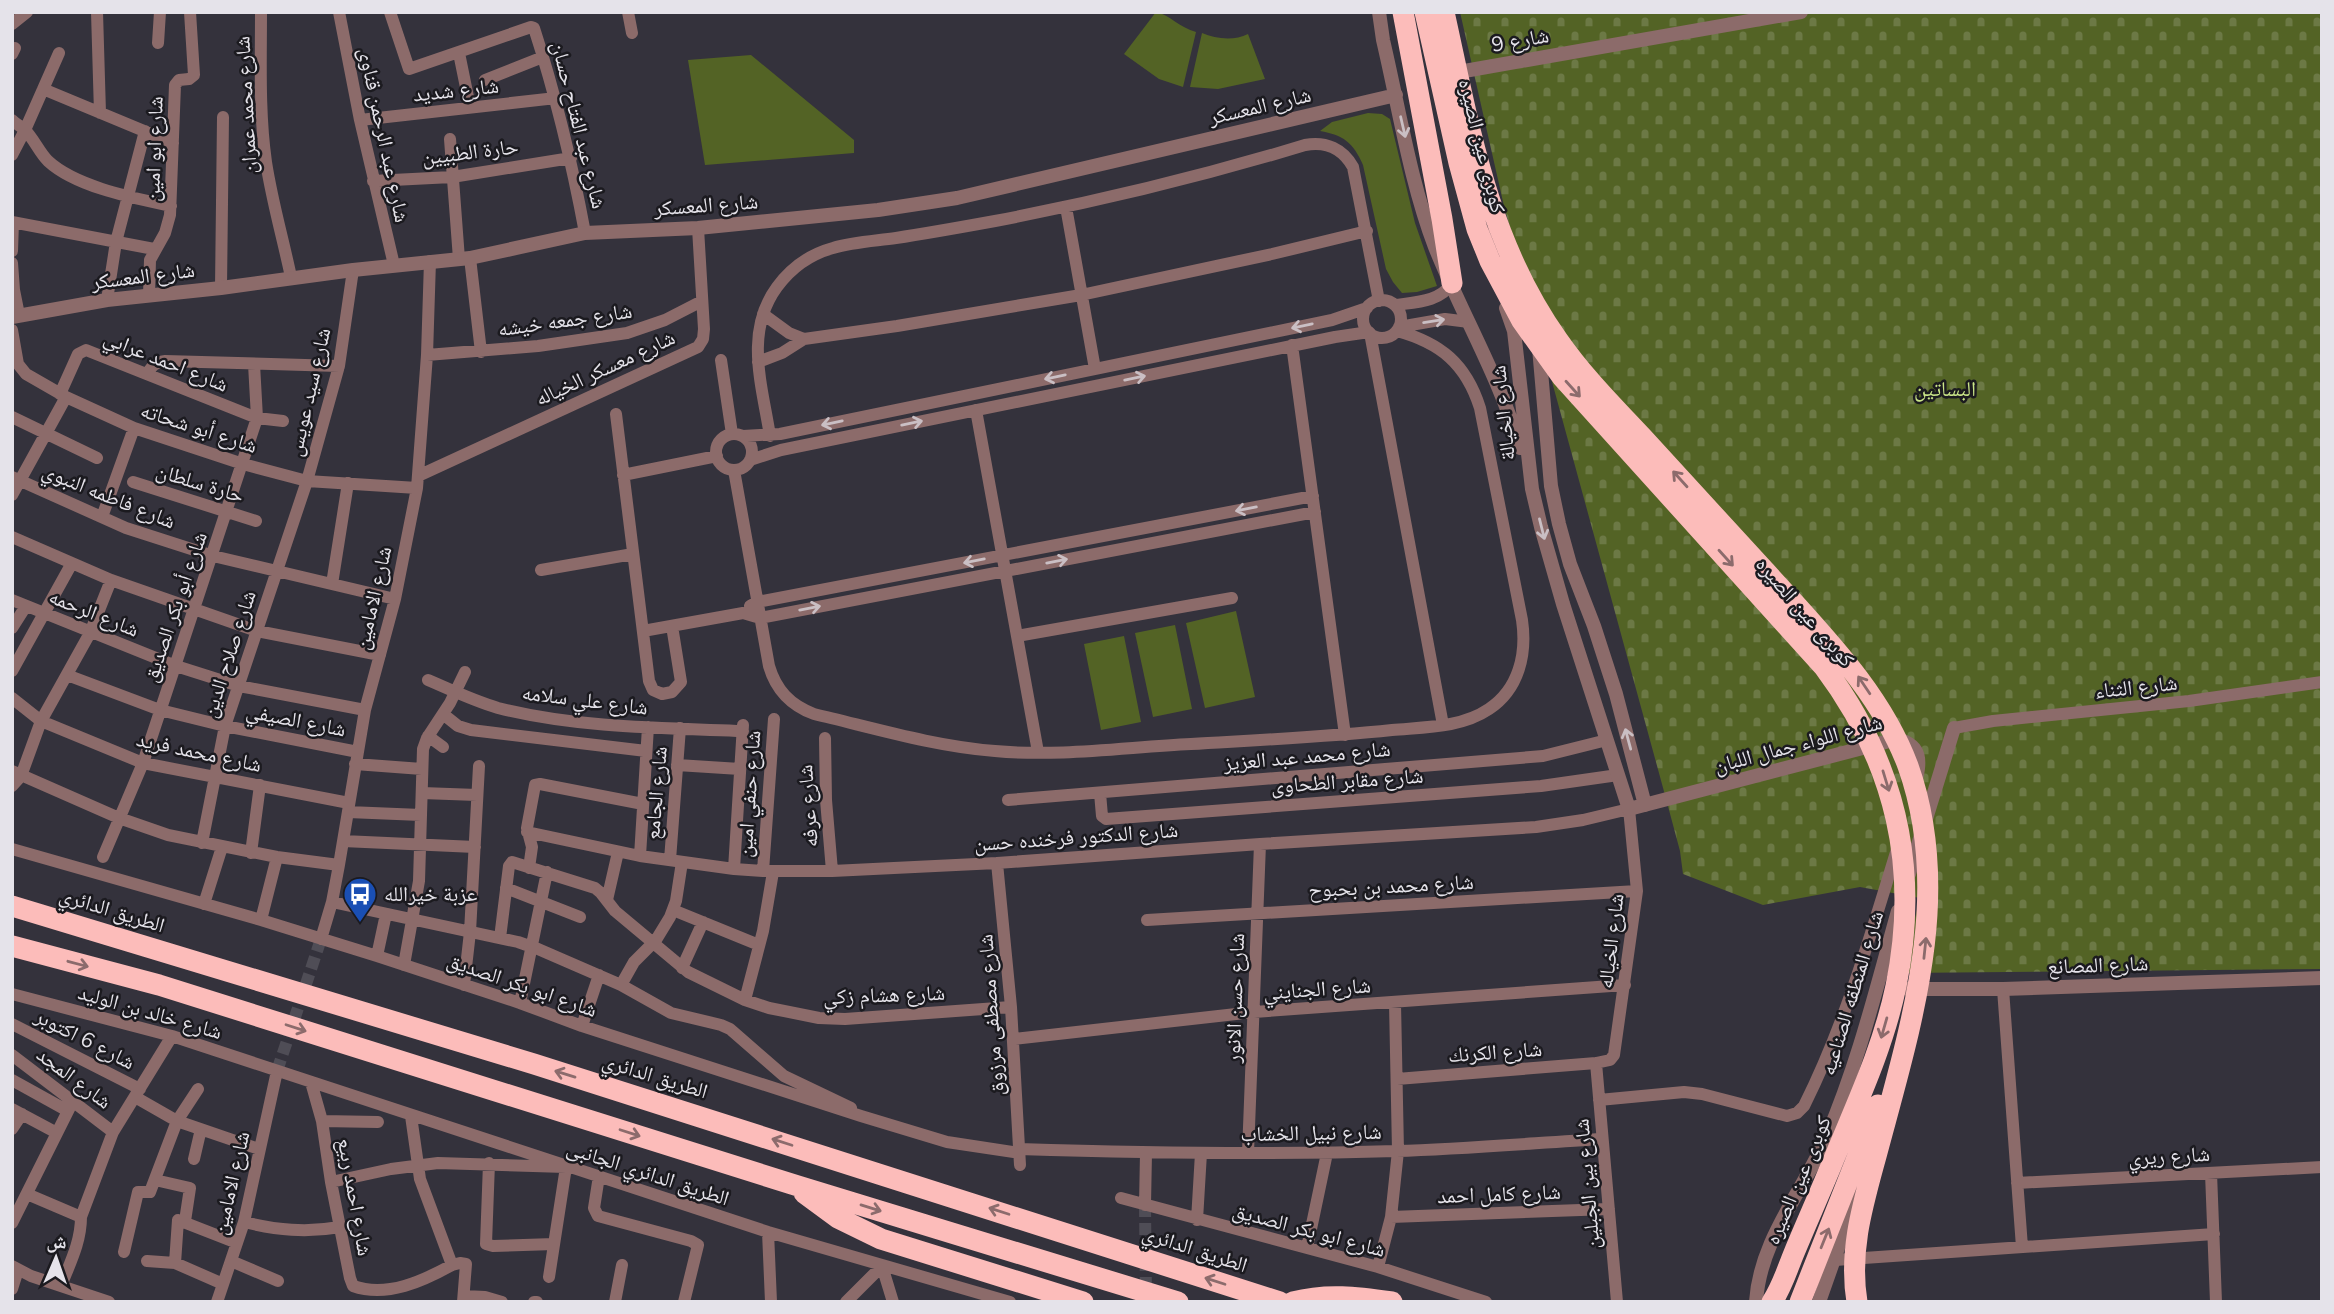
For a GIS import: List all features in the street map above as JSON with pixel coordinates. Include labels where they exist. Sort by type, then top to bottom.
[{"type":"highway","points":[[1404,12],[1452,283]]},
{"type":"highway","name":"كوبرى عين الصيره","points":[[1425,12],[1459,163],[1477,229],[1495,271],[1522,321],[1562,377],[1824,667],[1848,700],[1872,743],[1892,803],[1903,863],[1905,895],[1904,927],[1895,988],[1868,1076],[1772,1302]]},
{"type":"highway","name":"كوبرى عين الصيره","points":[[1444,12],[1485,190],[1508,252],[1539,312],[1578,367],[1839,652],[1878,706],[1908,766],[1924,831],[1927,863],[1924,961],[1911,1025],[1863,1201],[1855,1241],[1854,1282],[1857,1302]]},
{"type":"highway","name":"الطريق الدائري","points":[[12,906],[547,1068],[1280,1302]]},
{"type":"highway","points":[[12,946],[159,985],[798,1186],[1178,1302]]},
{"type":"highway","points":[[1800,1302],[1911,1025]]},
{"type":"highway","points":[[798,1186],[838,1218],[881,1239],[1083,1302]]},
{"type":"highway","points":[[1293,1302],[1314,1296],[1392,1302]]},
{"type":"street","points":[[12,24],[27,12]]},
{"type":"street","points":[[97,12],[100,113]]},
{"type":"street","points":[[158,43],[160,12]]},
{"type":"street","name":"شارع ابو امين","points":[[149,296],[150,260],[165,233],[171,206],[175,85],[179,80],[190,79],[194,75],[190,12]]},
{"type":"street","name":"شارع محمد عمران","points":[[261,12],[263,136],[272,193],[292,277]]},
{"type":"street","name":"شارع عبد الرحمن قناوى","points":[[339,12],[373,181],[394,265]]},
{"type":"street","points":[[390,12],[409,69],[459,53],[470,107]]},
{"type":"street","points":[[628,12],[632,33]]},
{"type":"street","points":[[1379,12],[1427,222],[1444,269],[1507,405],[1532,489]]},
{"type":"street","name":"شارع الخيالة","points":[[1418,12],[1469,219],[1514,331],[1532,489],[1551,565],[1629,809]]},
{"type":"street","name":"شارع الخيالة","points":[[1439,12],[1487,213],[1535,328],[1541,355],[1551,486],[1570,564],[1606,662],[1645,805]]},
{"type":"street","name":"شارع 9","points":[[1453,73],[1801,12]]},
{"type":"street","name":"شارع عبد الفتاح حسان","points":[[459,53],[533,27],[556,98],[586,233]]},
{"type":"street","points":[[12,155],[26,130],[59,53]]},
{"type":"street","points":[[485,80],[543,57]]},
{"type":"street","points":[[43,89],[173,143]]},
{"type":"street","name":"شارع المعسكر","points":[[16,316],[107,300],[464,258],[586,233],[698,228],[878,210],[957,198],[1396,95]]},
{"type":"street","name":"شارع شديد","points":[[360,120],[556,98]]},
{"type":"street","points":[[221,288],[223,117]]},
{"type":"street","points":[[12,120],[26,130],[50,163],[87,183],[128,197],[171,206]]},
{"type":"street","points":[[107,300],[116,242],[145,131]]},
{"type":"street","points":[[450,139],[452,177],[481,352]]},
{"type":"street","points":[[770,436],[758,362],[758,333],[763,314],[771,296],[787,275],[808,259],[832,248],[1066,207],[1182,180],[1305,145],[1320,144],[1340,151],[1353,167],[1379,301]]},
{"type":"street","name":"حارة الطبيين","points":[[373,181],[452,177],[571,158]]},
{"type":"street","points":[[1066,207],[1095,369],[1089,387]]},
{"type":"street","points":[[12,251],[13,222],[154,250]]},
{"type":"street","name":"شارع معسكر الخياله","points":[[418,482],[698,347],[705,329],[698,228]]},
{"type":"street","points":[[758,362],[782,353],[804,340],[1081,295],[1367,231]]},
{"type":"street","name":"شارع الامامين","points":[[321,939],[332,902],[365,710],[395,599],[418,482],[427,355],[430,261]]},
{"type":"street","points":[[12,263],[16,316]]},
{"type":"street","name":"شارع سيد عويس","points":[[307,481],[339,366],[353,270]]},
{"type":"street","points":[[1395,305],[1436,298],[1452,283]]},
{"type":"street","points":[[721,360],[738,435],[751,444],[750,460],[744,468],[734,470],[721,464],[717,456],[721,439],[738,435],[770,436],[1332,320],[1385,300],[1395,305],[1401,316],[1398,329]]},
{"type":"street","name":"شارع جمعه خيشه","points":[[427,355],[481,352],[627,333],[665,320],[702,301]]},
{"type":"street","points":[[1367,308],[1364,320],[1369,333],[1443,725]]},
{"type":"street","points":[[763,314],[789,333],[804,340]]},
{"type":"street","points":[[750,460],[781,450],[1292,345],[1369,333],[1381,338],[1387,337],[1398,329],[1445,319],[1469,322]]},
{"type":"street","points":[[734,470],[772,676],[783,694],[805,710],[948,746],[1000,752],[1345,735],[1443,725],[1473,718],[1503,698],[1520,670],[1525,637],[1475,392],[1467,378],[1445,353],[1398,329]]},
{"type":"street","name":"شارع أبو شحاته","points":[[12,330],[20,368],[26,374],[63,396],[134,428],[243,464],[307,481],[418,482]]},
{"type":"street","points":[[1292,345],[1345,735]]},
{"type":"street","name":"شارع احمد عرابي","points":[[63,396],[78,354],[86,350],[257,418],[283,421]]},
{"type":"street","points":[[147,374],[157,362],[165,361],[339,366]]},
{"type":"street","name":"شارع أبو بكر الصديق","points":[[103,857],[143,763],[243,464],[257,418],[254,364]]},
{"type":"street","points":[[1095,369],[1107,383]]},
{"type":"street","points":[[12,495],[16,479],[45,434],[63,396]]},
{"type":"street","points":[[976,410],[1038,752]]},
{"type":"street","points":[[616,414],[650,686],[657,692],[672,692],[681,682],[672,626]]},
{"type":"street","points":[[12,417],[97,458]]},
{"type":"street","points":[[102,517],[134,428]]},
{"type":"street","points":[[623,475],[717,456]]},
{"type":"street","name":"شارع فاطمه النبوي","points":[[16,479],[126,528],[213,556],[395,599]]},
{"type":"street","name":"شارع صلاح الدين","points":[[202,843],[225,726],[307,481]]},
{"type":"street","name":"حارة سلطان","points":[[133,482],[256,521]]},
{"type":"street","points":[[332,584],[348,483]]},
{"type":"street","points":[[743,613],[757,602],[1313,496]]},
{"type":"street","points":[[643,631],[743,613],[760,618],[1315,512]]},
{"type":"street","points":[[12,537],[111,580],[257,631],[380,655]]},
{"type":"street","points":[[541,570],[633,554]]},
{"type":"street","points":[[12,671],[72,563]]},
{"type":"street","points":[[111,580],[90,633],[41,722],[15,778],[168,835],[277,858],[339,865]]},
{"type":"street","points":[[1017,636],[1232,598]]},
{"type":"street","name":"شارع الرحمه","points":[[12,600],[176,666],[239,686],[365,710]]},
{"type":"street","points":[[12,628],[26,606]]},
{"type":"street","points":[[1574,635],[1587,638],[1594,631],[1594,626]]},
{"type":"street","points":[[1585,670],[1591,663],[1606,662]]},
{"type":"street","points":[[404,965],[419,881],[423,749],[466,672]]},
{"type":"street","name":"شارع الصيفي","points":[[67,675],[160,710],[356,758],[422,769]]},
{"type":"street","name":"شارع علي سلامه","points":[[428,680],[495,707],[537,716],[648,727],[743,728],[740,769]]},
{"type":"street","name":"شارع الثناء","points":[[1954,728],[1993,721],[2275,690],[2322,682]]},
{"type":"street","name":"شارع محمد فريد","points":[[12,698],[41,722],[143,763],[260,785],[348,808],[421,815]]},
{"type":"street","points":[[443,714],[458,726],[471,730],[646,751]]},
{"type":"street","name":"شارع حنفي امين","points":[[745,1000],[759,945],[768,871],[774,719]]},
{"type":"street","points":[[640,856],[648,727]]},
{"type":"street","name":"شارع الجامع","points":[[621,985],[634,962],[653,944],[673,910],[680,728]]},
{"type":"street","name":"شارع المنطقه الصناعيه","points":[[1756,1302],[1766,1252],[1812,1171],[1848,1081],[1927,808],[1954,728]]},
{"type":"street","points":[[428,736],[443,747]]},
{"type":"street","name":"شارع عرفه","points":[[825,738],[825,800],[832,871]]},
{"type":"street","name":"شارع اللواء جمال اللبان","points":[[1629,809],[1897,739],[1912,746],[1919,761],[1910,809]]},
{"type":"street","name":"شارع محمد عبد العزيز","points":[[1008,800],[1544,756],[1607,740]]},
{"type":"street","points":[[677,765],[740,769],[734,869]]},
{"type":"street","points":[[464,985],[470,932],[479,766]]},
{"type":"street","name":"شارع مقابر الطحاوى","points":[[1100,793],[1102,816],[1106,819],[1541,786],[1618,775]]},
{"type":"street","points":[[251,853],[260,785]]},
{"type":"street","points":[[530,868],[532,847],[527,832],[535,785],[643,804]]},
{"type":"street","points":[[422,793],[477,795]]},
{"type":"street","points":[[1599,1100],[1693,1093],[1719,1097],[1777,1114],[1797,1114],[1822,1071],[1843,1021],[1910,809],[1927,808]]},
{"type":"street","name":"شارع الدكتور فرخنده حسن","points":[[527,832],[640,856],[734,869],[832,871],[997,863],[1535,827],[1583,820],[1629,809]]},
{"type":"street","name":"شارع الخياله","points":[[1595,1063],[1611,1060],[1614,1055],[1625,985],[1637,891],[1629,809]]},
{"type":"street","points":[[12,841],[24,845],[36,855]]},
{"type":"street","points":[[343,841],[475,847]]},
{"type":"street","name":"شارع حسن الانور","points":[[1248,1153],[1260,844]]},
{"type":"street","points":[[204,904],[222,847]]},
{"type":"street","name":"شارع ابو بكر الصديق","points":[[12,849],[377,956],[582,1026],[861,1116],[947,1142],[1020,1156]]},
{"type":"street","points":[[607,900],[618,852]]},
{"type":"street","points":[[261,920],[277,858]]},
{"type":"street","name":"شارع هشام زكي","points":[[506,888],[510,863],[595,888],[612,908],[682,968],[745,1000],[794,1014],[845,1019],[1011,1007]]},
{"type":"street","name":"شارع مصطفى مرزوق","points":[[997,863],[1011,1007],[1020,1156]]},
{"type":"street","points":[[520,1003],[547,872]]},
{"type":"street","points":[[500,938],[506,888],[580,918]]},
{"type":"street","name":"شارع محمد بن بحبوح","points":[[1147,920],[1637,891]]},
{"type":"street","points":[[332,902],[531,946],[621,985],[671,1013],[721,1025],[784,1076],[843,1102],[861,1116]]},
{"type":"street","points":[[673,910],[759,945]]},
{"type":"street","points":[[377,956],[386,914]]},
{"type":"street","points":[[682,968],[703,922]]},
{"type":"street","points":[[582,1026],[599,975]]},
{"type":"street","name":"شارع المصانع","points":[[1875,990],[2003,989],[2322,978]]},
{"type":"street","name":"شارع الجنايني","points":[[1013,1039],[1254,1013],[1625,985]]},
{"type":"street","points":[[1819,1302],[1924,989]]},
{"type":"street","points":[[2003,989],[2022,1247]]},
{"type":"street","name":"شارع خالد بن الوليد","points":[[12,994],[171,1039],[276,1075]]},
{"type":"street","points":[[1378,1267],[1391,1217],[1398,1151],[1395,1003]]},
{"type":"street","name":"شارع 6 اكتوبر","points":[[12,1024],[137,1093],[177,1121],[259,1149]]},
{"type":"street","points":[[61,1286],[78,1245],[81,1217],[113,1132],[171,1039]]},
{"type":"street","name":"شارع المجد","points":[[13,1058],[71,1106],[113,1132]]},
{"type":"street","name":"شارع بين الجبلين","points":[[1595,1063],[1617,1302]]},
{"type":"street","name":"شارع الكرنك","points":[[1397,1079],[1595,1063]]},
{"type":"street","name":"شارع الامامين","points":[[216,1302],[244,1222],[276,1075]]},
{"type":"street","name":"الطريق الدائري الجانبى","points":[[276,1075],[311,1082],[768,1232],[1010,1302]]},
{"type":"street","points":[[12,1080],[71,1106],[12,1223]]},
{"type":"street","name":"شارع احمد ربيع","points":[[311,1082],[322,1121],[351,1283],[357,1288],[387,1296]]},
{"type":"street","points":[[124,1251],[138,1192],[149,1193],[177,1121],[198,1089]]},
{"type":"street","points":[[12,1129],[17,1111],[57,1133]]},
{"type":"street","points":[[411,1116],[417,1165],[424,1194],[452,1265]]},
{"type":"street","points":[[322,1121],[378,1122]]},
{"type":"street","points":[[194,1159],[201,1129]]},
{"type":"street","name":"شارع نبيل الخشاب","points":[[1020,1156],[1398,1151],[1602,1139]]},
{"type":"street","points":[[1145,1205],[1146,1153]]},
{"type":"street","points":[[1197,1220],[1201,1153]]},
{"type":"street","points":[[1307,1248],[1326,1153]]},
{"type":"street","points":[[489,1163],[486,1244],[554,1244]]},
{"type":"street","points":[[331,1182],[417,1165],[489,1163],[566,1167],[549,1277]]},
{"type":"street","name":"شارع ريري","points":[[2017,1183],[2322,1167]]},
{"type":"street","points":[[2211,1173],[2216,1302]]},
{"type":"street","points":[[599,1175],[594,1208],[598,1216],[698,1245],[684,1302]]},
{"type":"street","points":[[155,1180],[190,1188],[185,1221]]},
{"type":"street","points":[[27,1194],[81,1217]]},
{"type":"street","name":"شارع ابو بكر الصديق","points":[[1121,1198],[1378,1267],[1486,1302]]},
{"type":"street","name":"شارع كامل احمد","points":[[1391,1217],[1609,1209]]},
{"type":"street","points":[[175,1263],[177,1222],[180,1219],[237,1243]]},
{"type":"street","points":[[244,1222],[289,1231],[340,1227]]},
{"type":"street","points":[[768,1232],[771,1302]]},
{"type":"street","points":[[1835,1260],[2214,1234]]},
{"type":"street","points":[[147,1261],[175,1263],[223,1284]]},
{"type":"street","points":[[231,1261],[278,1281]]},
{"type":"street","points":[[387,1296],[460,1263],[466,1264],[463,1299],[485,1297],[502,1302]]},
{"type":"street","points":[[615,1302],[622,1265]]},
{"type":"street","points":[[846,1302],[882,1266],[893,1302]]},
{"type":"street","points":[[12,1289],[15,1268],[109,1302]]},
{"type":"green space","points":[[1156,12],[1196,32],[1183,87],[1159,79],[1124,54]]},
{"type":"green space","name":"البساتين","points":[[1460,12],[2322,12],[2322,969],[1901,973],[1920,898],[1860,887],[1763,905],[1683,874],[1680,851],[1665,795],[1504,206]]},
{"type":"green space","points":[[1202,33],[1225,38],[1248,34],[1265,79],[1218,89],[1190,87]]},
{"type":"green space","points":[[751,55],[854,140],[854,153],[705,165],[688,60]]},
{"type":"green space","points":[[1368,113],[1382,114],[1390,119],[1415,223],[1437,286],[1402,293],[1393,282],[1386,269],[1363,165],[1346,141],[1320,131],[1332,122]]},
{"type":"green space","points":[[1236,611],[1255,697],[1205,708],[1186,623]]},
{"type":"green space","points":[[1175,625],[1192,709],[1153,717],[1135,633]]},
{"type":"green space","points":[[1124,636],[1141,722],[1101,730],[1084,644]]},
{"type":"tunnel","points":[[277,1071],[321,939]]},
{"type":"tunnel","points":[[1145,1205],[1146,1298]]},
{"type":"place","name":"عزبة خيرالله","points":[[360,924]]}]
